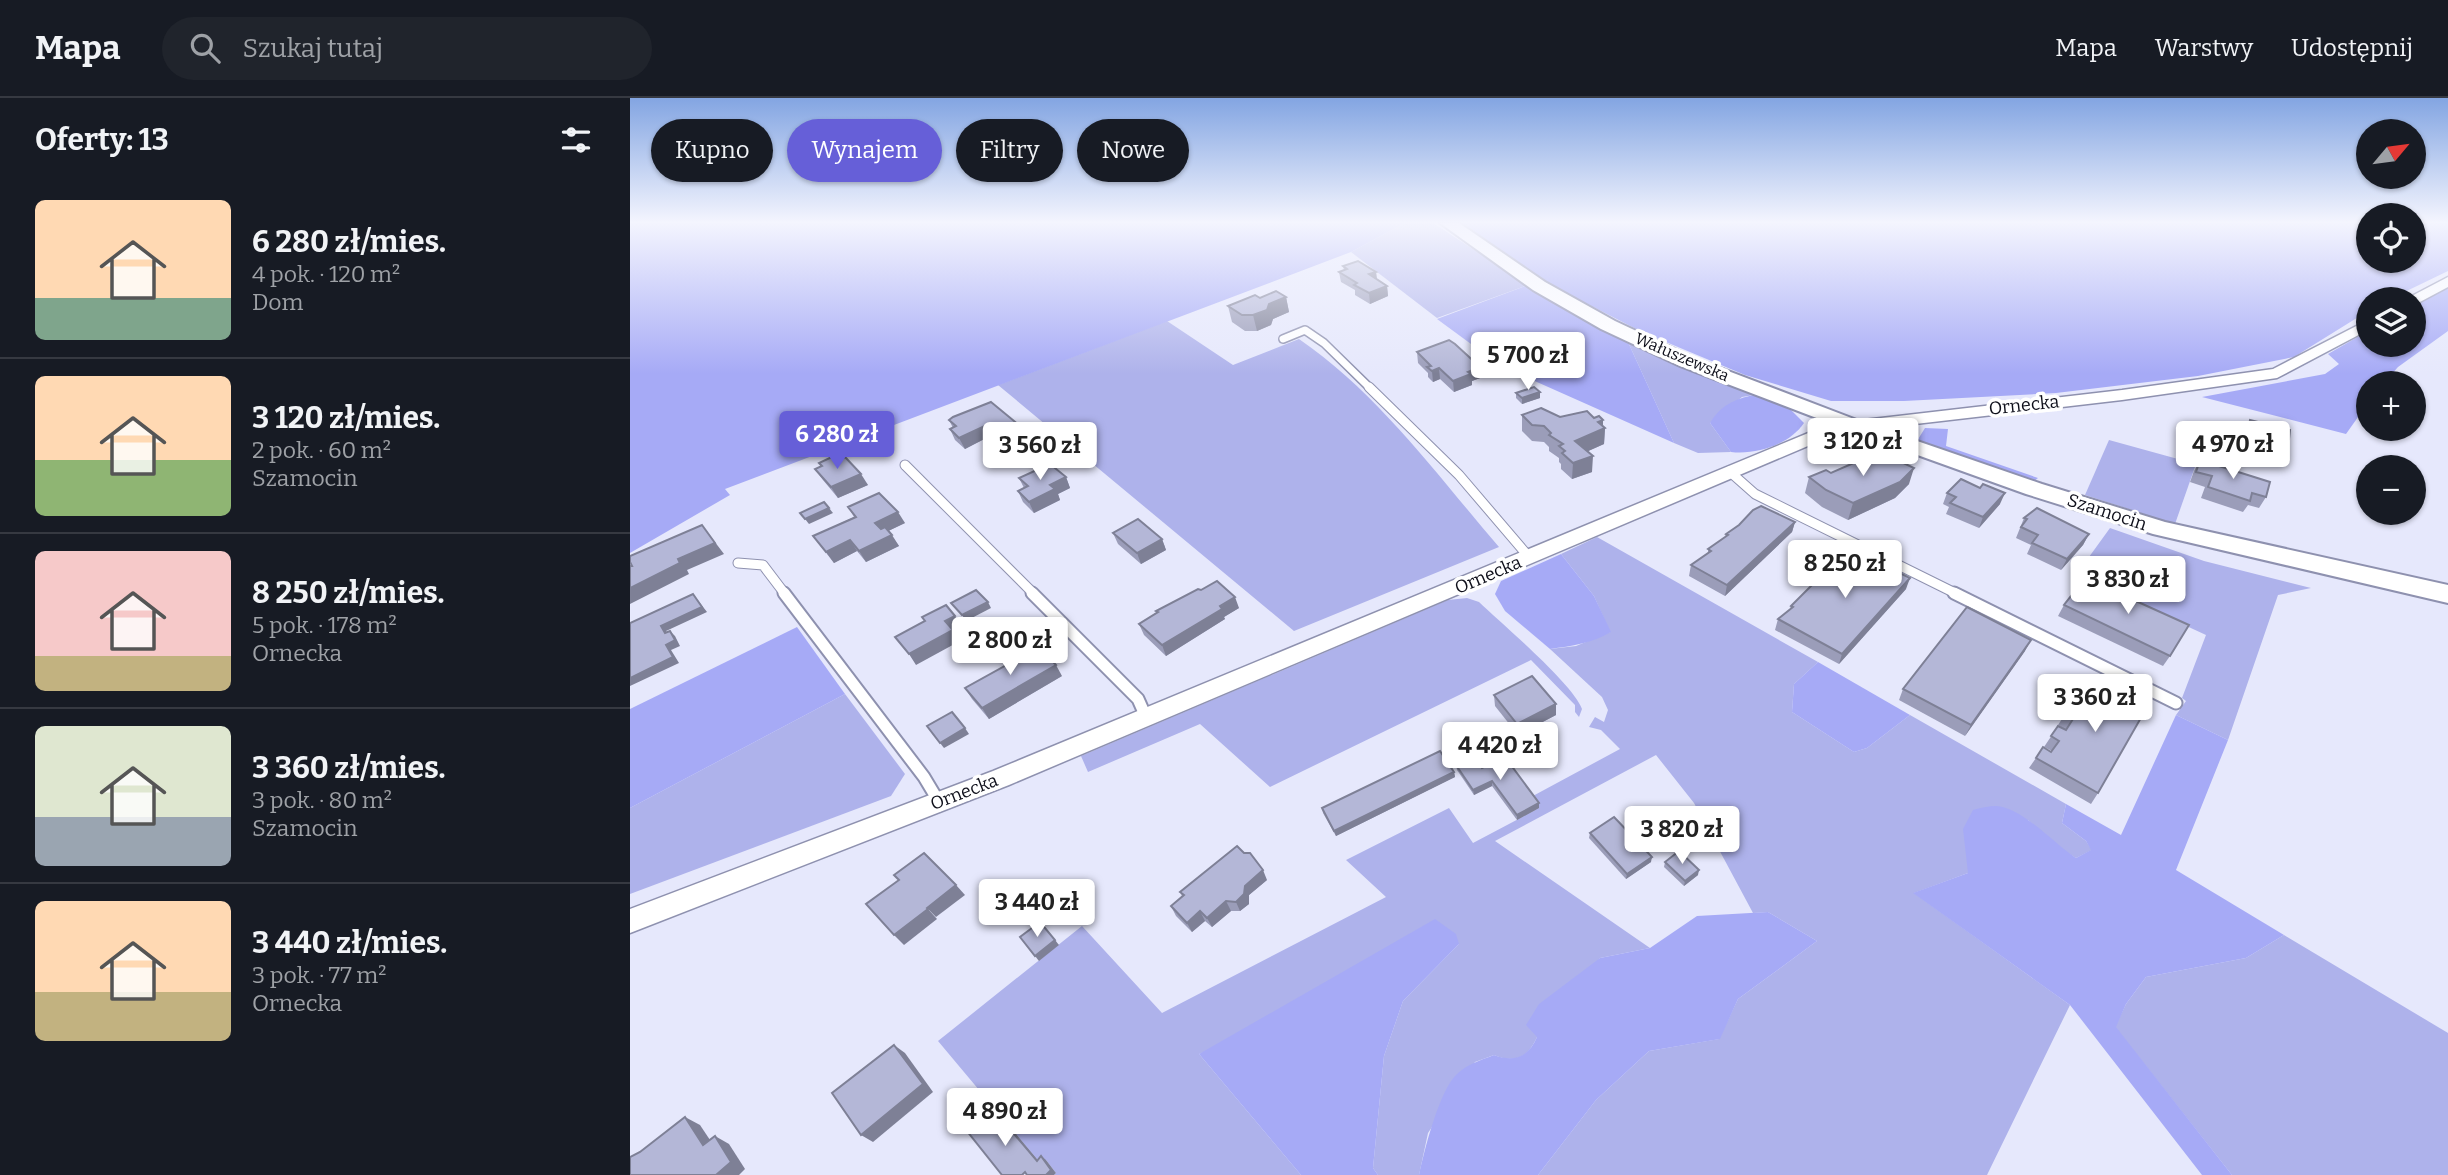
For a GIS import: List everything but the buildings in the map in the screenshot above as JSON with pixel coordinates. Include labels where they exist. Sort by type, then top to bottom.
[{"type":"street","name":"Wałuszewska","points":[[1521,273],[1608,325],[1687,362],[1855,426]]},
{"type":"street","points":[[2426,293],[2448,281]]},
{"type":"street","name":"Ornecka","points":[[630,921],[939,802],[1824,433],[1855,426],[2135,393],[2277,373],[2356,330]]},
{"type":"street","name":"Szamocin","points":[[1855,426],[2034,489],[2161,529],[2448,594]]},
{"type":"lane","points":[[1283,339],[1305,330],[1324,343],[1459,475],[1529,557]]},
{"type":"lane","points":[[905,465],[1138,699],[1146,717]]},
{"type":"lane","points":[[1729,471],[1755,494],[2176,703]]},
{"type":"lane","points":[[738,563],[763,565],[924,777],[939,802]]},
{"type":"shaded area","points":[[630,273],[1295,273],[725,489],[730,495],[630,553]]},
{"type":"shaded area","points":[[1379,273],[1510,273],[1528,285],[1437,318]]},
{"type":"shaded area","points":[[1530,273],[2443,273],[2415,287],[2356,287],[2356,318],[2294,357],[2198,376],[2056,393],[1904,401],[1831,401],[1745,375],[1642,332]]},
{"type":"shaded area","points":[[1528,285],[1628,342],[1674,443],[1501,366],[1437,319]]},
{"type":"shaded area","points":[[2448,288],[2448,331],[2426,347],[2426,299]]},
{"type":"shaded area","points":[[1167,321],[1233,365],[1299,339],[1328,360],[1381,410],[1499,547],[1294,631],[998,385]]},
{"type":"shaded area","points":[[2356,338],[2356,357],[2412,357],[2394,371],[2356,371],[2356,420],[2346,434],[2202,397],[2325,374],[2339,364],[2328,354]]},
{"type":"shaded area","points":[[1628,342],[1754,395],[1742,397],[1710,423],[1731,452],[1698,453],[1674,443]]},
{"type":"shaded area","points":[[1754,395],[1789,408],[1804,423],[1790,437],[1771,447],[1751,452],[1731,452],[1710,423],[1728,404]]},
{"type":"shaded area","points":[[1925,428],[1948,429],[1946,446],[2038,478],[2033,482],[1917,441]]},
{"type":"shaded area","points":[[2109,440],[2196,464],[2175,524],[2085,495]]},
{"type":"shaded area","points":[[2110,528],[2204,561],[2311,588],[2278,595],[2228,740],[2176,715],[2186,701],[2182,698],[2206,635],[2076,575]]},
{"type":"shaded area","points":[[1597,537],[1818,662],[1794,684],[1792,712],[1854,752],[1867,748],[1910,715],[2066,804],[2062,823],[2086,841],[2092,850],[2076,858],[2055,845],[2028,820],[1968,873],[1914,893],[2070,1005],[1987,1175],[1538,1175],[1596,1100],[1649,1051],[1719,1039],[1738,999],[1817,941],[1768,912],[1753,913],[1694,803],[1656,755],[1495,841],[1650,948],[1600,958],[1525,1054],[1515,1059],[1494,1055],[1475,1062],[1428,1133],[1419,1175],[1378,1175],[1373,1168],[1384,1056],[1403,1001],[1459,944],[1199,1054],[1301,1175],[1054,1175],[1056,1173],[1046,1160],[1041,1164],[938,1041],[1082,926],[1162,1013],[1386,897],[1346,860],[1449,808],[1473,843],[1539,808],[1531,797],[1620,749],[1601,730],[1589,727],[1595,717],[1604,722],[1608,710],[1602,697],[1550,649],[1576,646],[1610,632],[1594,596],[1561,554]]},
{"type":"shaded area","points":[[1561,554],[1594,596],[1611,632],[1589,641],[1550,649],[1505,611],[1495,594],[1501,581]]},
{"type":"shaded area","points":[[1467,598],[1479,602],[1551,670],[1576,698],[1582,709],[1579,717],[1575,712],[1575,705],[1531,660],[1270,787],[1200,724],[1088,772],[1081,756],[1448,600]]},
{"type":"shaded area","points":[[797,627],[845,694],[630,808],[630,709]]},
{"type":"shaded area","points":[[1818,662],[1910,715],[1867,748],[1854,752],[1792,712],[1794,684]]},
{"type":"shaded area","points":[[845,694],[905,774],[891,796],[630,894],[630,808]]},
{"type":"shaded area","points":[[2176,715],[2228,740],[2176,870],[2284,935],[2246,958],[2146,977],[2126,1004],[2116,1027],[2232,1175],[2202,1175],[2070,1005],[1913,893],[1968,873],[1963,829],[1973,810],[1996,806],[2006,808],[2027,819],[2076,858],[2091,850],[2086,841],[2062,823],[2066,804],[2121,835]]},
{"type":"shaded area","points":[[1768,912],[1817,941],[1738,999],[1720,1039],[1649,1051],[1596,1100],[1538,1175],[1419,1175],[1438,1108],[1455,1076],[1468,1066],[1494,1055],[1515,1058],[1530,1049],[1537,1037],[1526,1025],[1539,1004],[1600,958],[1650,948],[1697,916]]},
{"type":"shaded area","points":[[1435,919],[1456,934],[1459,944],[1403,1001],[1384,1056],[1373,1168],[1378,1175],[1301,1175],[1199,1054]]},
{"type":"shaded area","points":[[2284,935],[2448,1033],[2448,1175],[2232,1175],[2115,1027],[2126,1004],[2146,977],[2246,958]]}]
